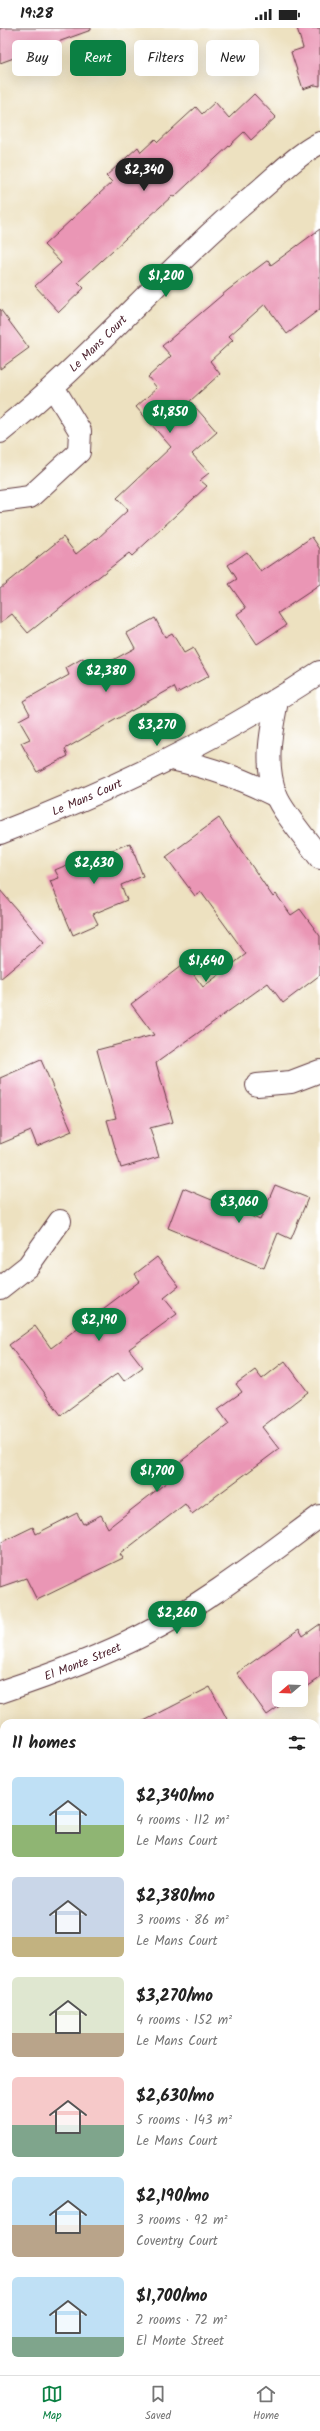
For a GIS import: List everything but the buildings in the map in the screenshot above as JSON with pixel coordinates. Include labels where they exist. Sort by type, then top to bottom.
[{"type":"street","name":"Le Mans Court","points":[[0,432],[38,402],[165,276],[231,214],[320,143]]},
{"type":"street","points":[[0,501],[30,497],[79,452],[80,431],[53,387]]},
{"type":"street","name":"Le Mans Court","points":[[0,833],[63,809],[172,759],[277,701],[320,672]]},
{"type":"street","points":[[277,701],[270,737],[269,767],[276,796],[320,858]]},
{"type":"street","points":[[172,759],[214,768],[241,778],[276,796]]},
{"type":"street","points":[[257,1085],[291,1082],[320,1071]]},
{"type":"street","points":[[0,1288],[28,1266],[60,1221]]},
{"type":"street","name":"El Monte Street","points":[[0,1692],[70,1668],[142,1636],[202,1600],[320,1516]]}]
